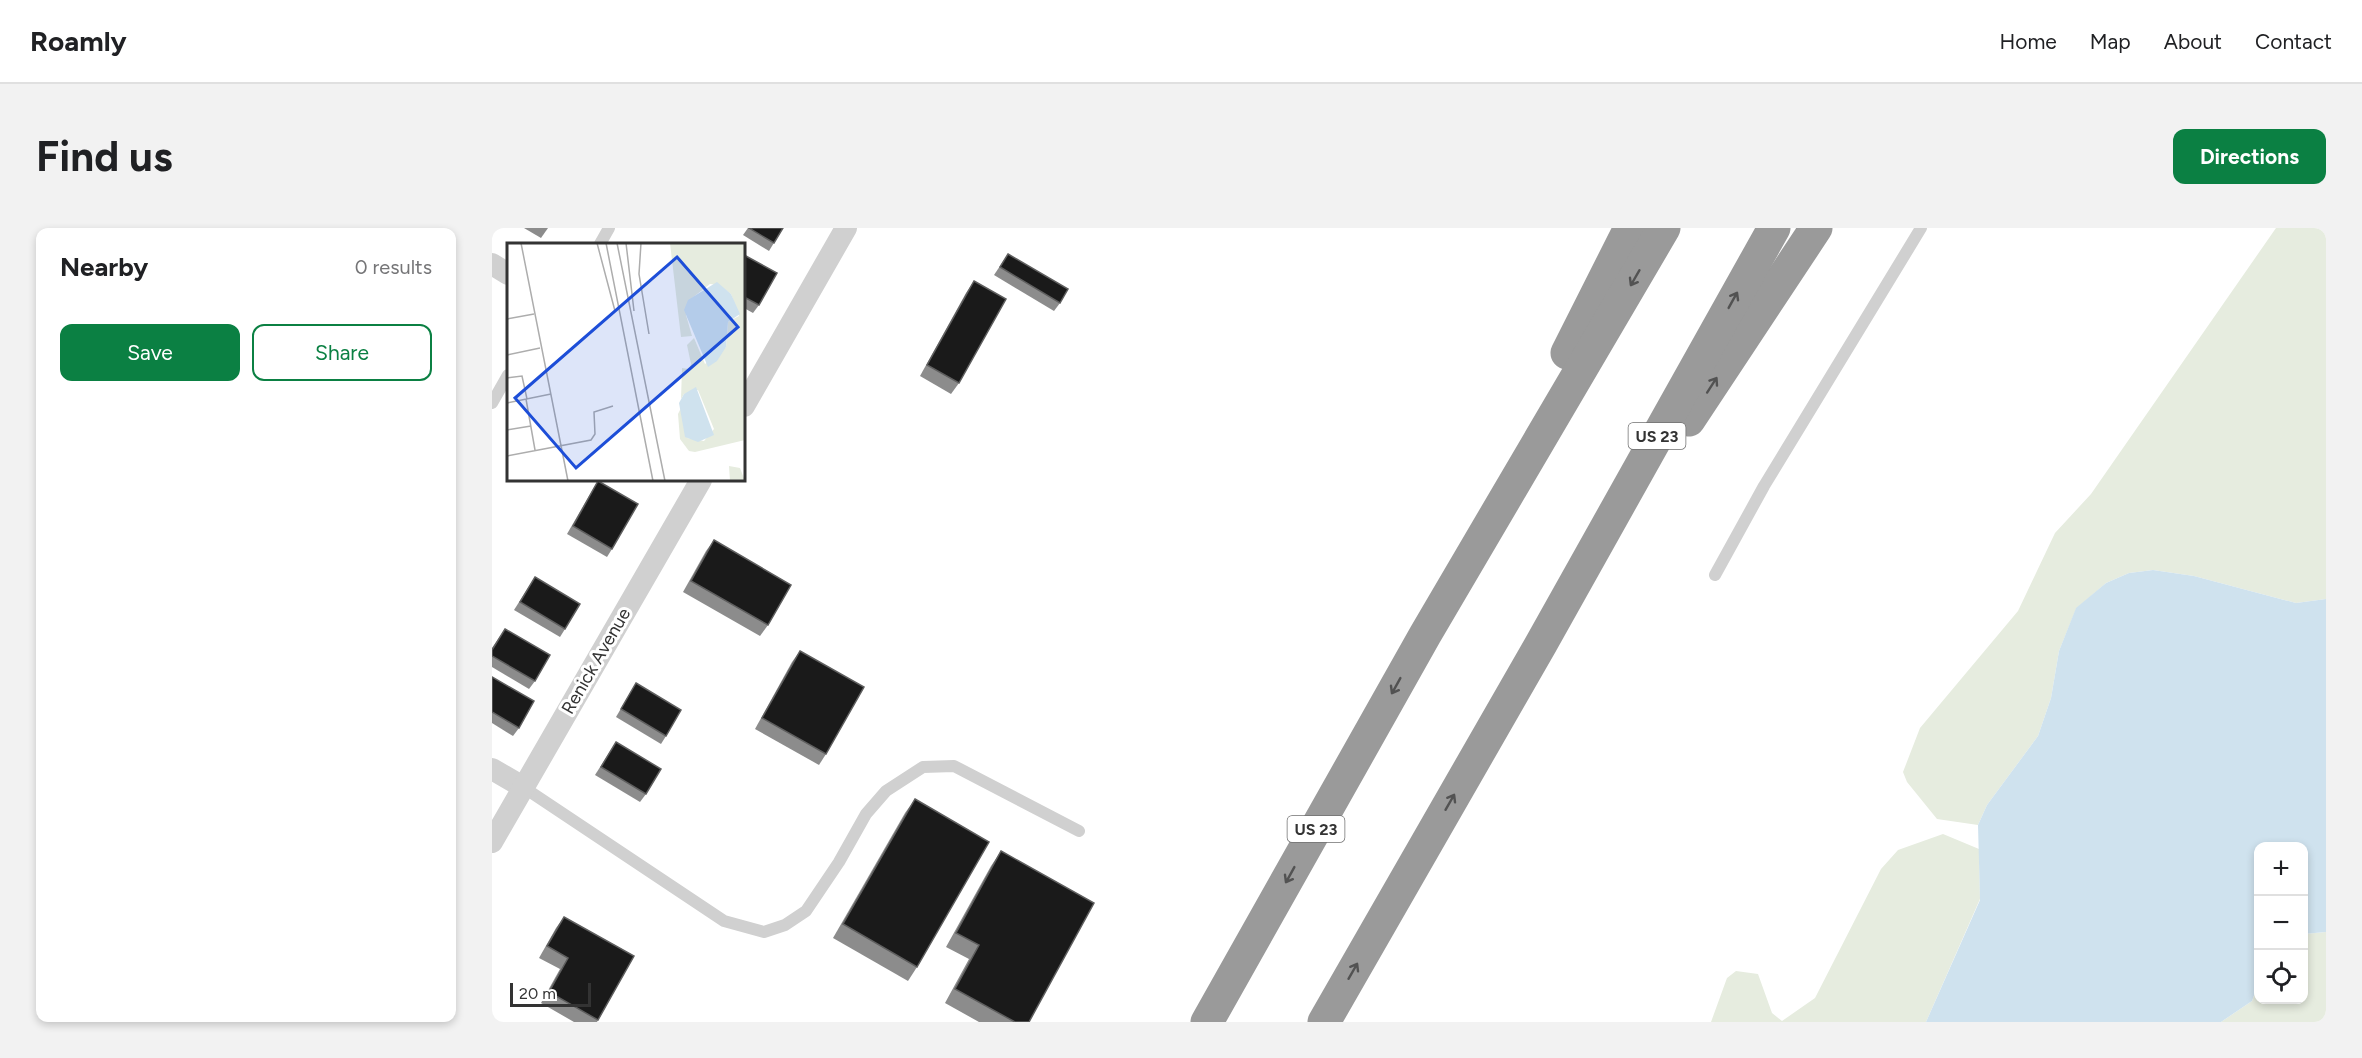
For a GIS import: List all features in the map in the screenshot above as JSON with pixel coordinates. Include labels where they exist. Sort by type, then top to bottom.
[{"type":"highway","points":[[1425,635],[1630,228]]},
{"type":"highway","name":"US 23","points":[[1207,1022],[1425,635],[1664,228]]},
{"type":"highway","name":"US 23","points":[[1324,1022],[1541,644],[1774,228]]},
{"type":"highway","points":[[1541,644],[1816,228]]},
{"type":"street","points":[[746,402],[846,228]]},
{"type":"street","points":[[492,264],[507,273]]},
{"type":"street","name":"Renick Avenue","points":[[492,842],[700,482]]},
{"type":"street","points":[[492,769],[523,787]]},
{"type":"lane","points":[[601,243],[609,228]]},
{"type":"lane","points":[[1715,575],[1764,486],[1921,228]]},
{"type":"lane","points":[[492,403],[507,377]]},
{"type":"lane","points":[[523,787],[724,921],[764,932],[785,925],[806,911],[839,862],[866,814],[886,791],[923,766],[954,766],[1078,831]]},
{"type":"shaded area","points":[[2276,228],[2326,228],[2326,599],[2296,603],[2194,576],[2153,570],[2129,573],[2106,583],[2076,609],[2059,651],[2051,698],[2038,736],[1987,805],[1978,825],[1937,819],[1907,782],[1903,772],[1920,728],[2018,611],[2055,533],[2091,494]]},
{"type":"shaded area","points":[[1943,834],[1979,849],[1980,899],[1926,1022],[1711,1022],[1727,978],[1736,971],[1758,974],[1772,1013],[1782,1021],[1815,998],[1881,869],[1898,850]]},
{"type":"shaded area","points":[[2326,932],[2326,1022],[2221,1022],[2252,1001],[2254,995],[2254,1004],[2308,1004],[2308,934]]},
{"type":"water","points":[[2153,570],[2194,576],[2296,603],[2326,599],[2326,932],[2308,934],[2308,842],[2254,842],[2254,995],[2252,1001],[2221,1022],[1926,1022],[1980,900],[1978,825],[1987,805],[2038,736],[2051,698],[2059,651],[2076,608],[2106,583],[2129,573]]},
{"type":"building","points":[[749,228],[783,228],[774,243]]},
{"type":"building","points":[[1008,254],[1068,289],[1060,303],[1000,267]]},
{"type":"building","points":[[746,256],[777,273],[759,305],[746,298]]},
{"type":"building","points":[[974,281],[1006,299],[959,383],[927,365]]},
{"type":"building","points":[[597,482],[638,504],[612,549],[573,526]]},
{"type":"building","points":[[714,540],[791,585],[768,625],[691,581]]},
{"type":"building","points":[[535,577],[580,604],[565,629],[520,602]]},
{"type":"building","points":[[505,629],[550,655],[535,681],[492,656],[492,650]]},
{"type":"building","points":[[800,651],[864,687],[826,754],[762,718]]},
{"type":"building","points":[[492,677],[534,701],[519,728],[492,712]]},
{"type":"building","points":[[636,683],[681,710],[666,736],[621,709]]},
{"type":"building","points":[[616,742],[661,769],[646,794],[601,767]]},
{"type":"building","points":[[915,799],[989,842],[917,967],[843,924]]},
{"type":"building","points":[[1001,851],[1094,903],[1029,1022],[1015,1022],[955,989],[979,945],[956,933]]},
{"type":"building","points":[[564,917],[634,956],[598,1020],[549,992],[568,958],[547,946]]}]
